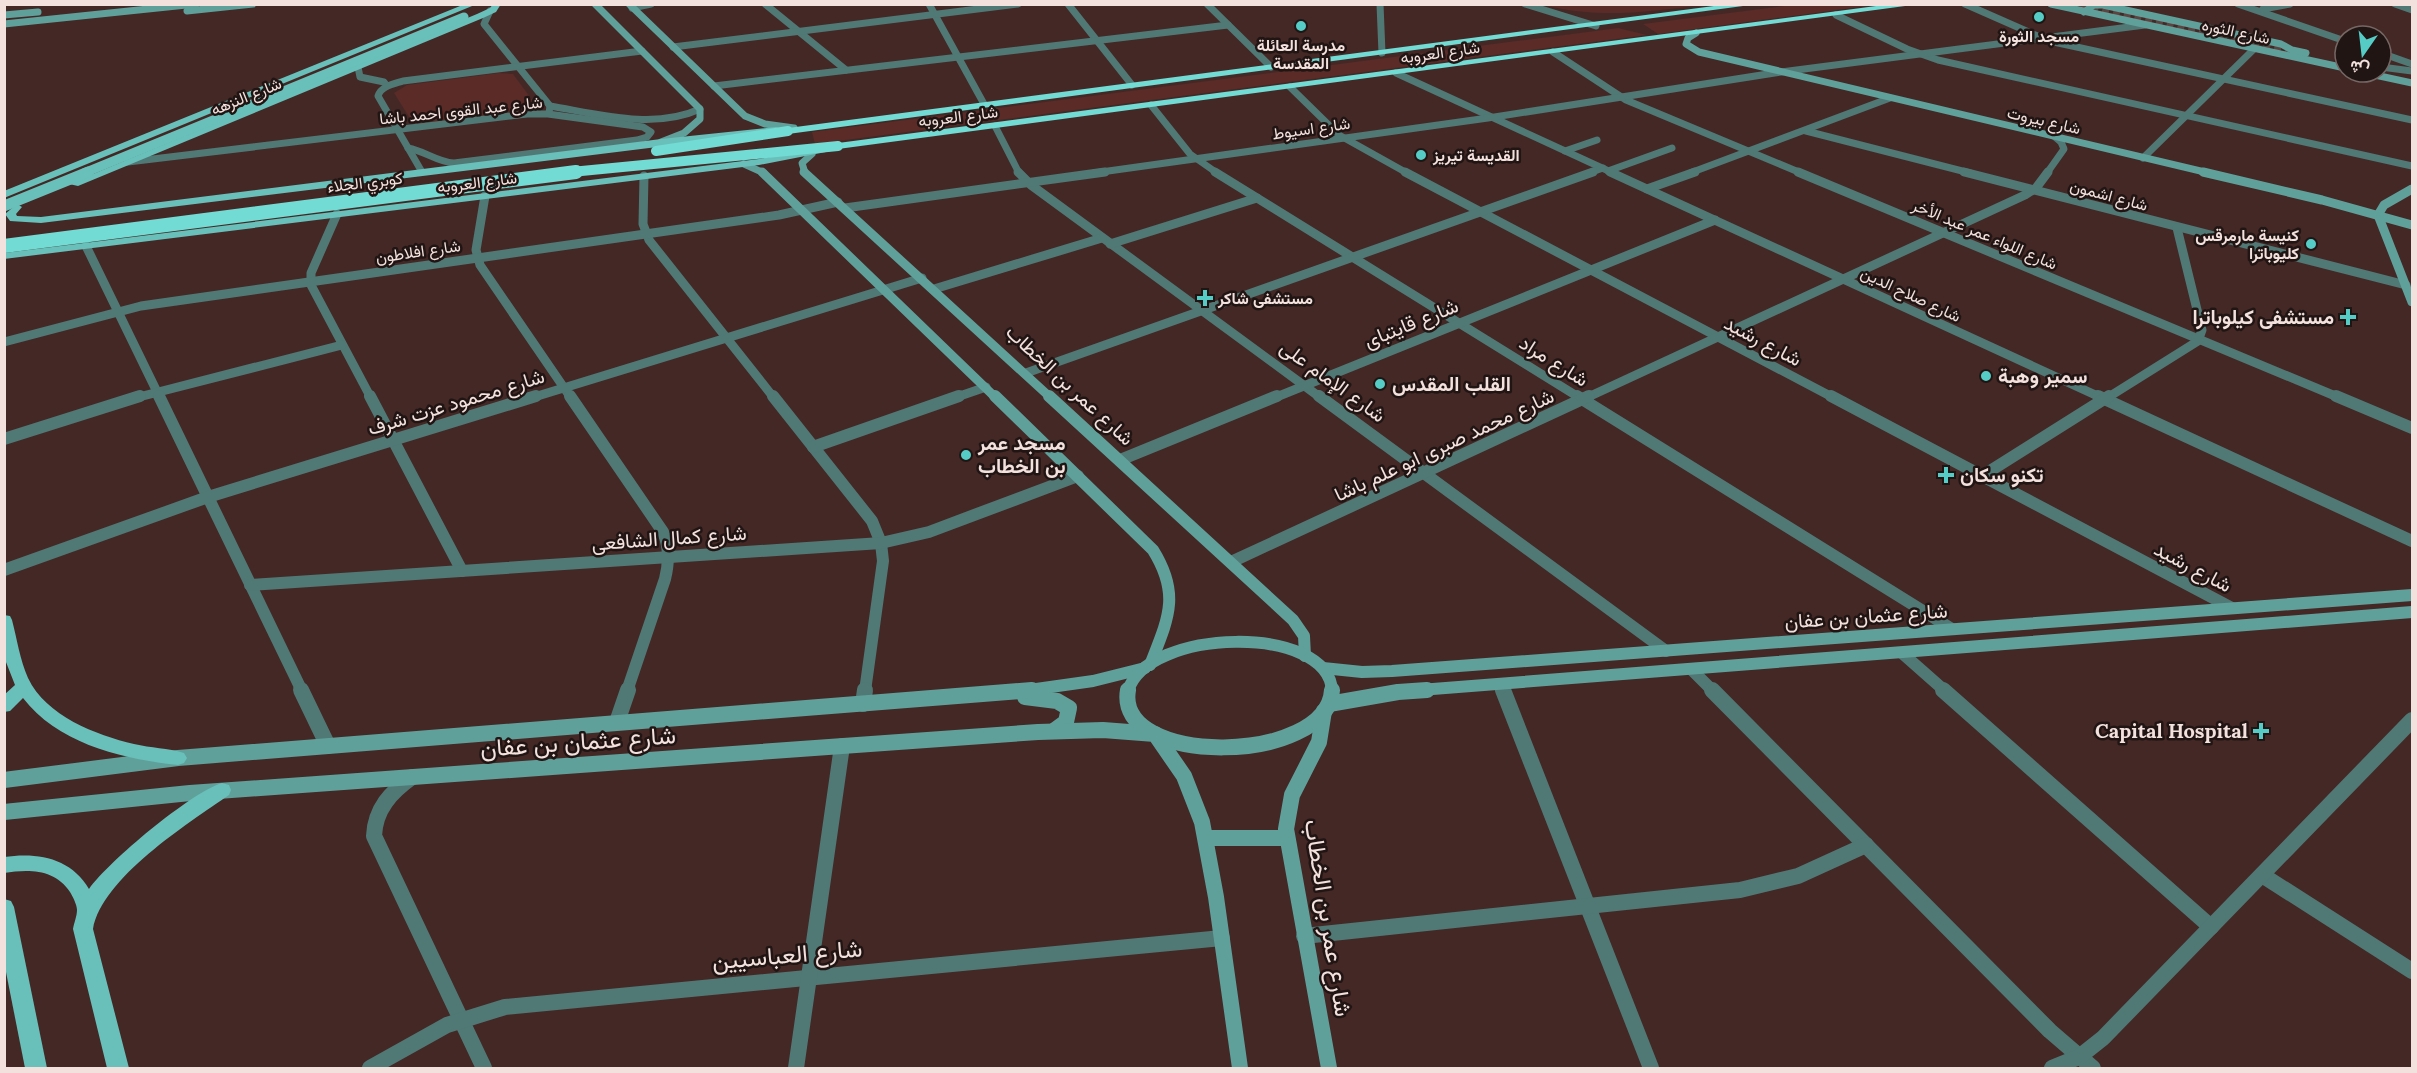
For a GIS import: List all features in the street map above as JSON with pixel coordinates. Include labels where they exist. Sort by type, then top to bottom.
[{"type":"highway","name":"شارع العروبه","points":[[788,131],[1754,4]]},
{"type":"highway","name":"شارع العروبه","points":[[838,146],[1916,4]]},
{"type":"highway","name":"كوبري الجلاء","points":[[4,235],[669,150],[788,131]]},
{"type":"highway","name":"كوبري الجلاء","points":[[4,246],[552,174],[838,146]]},
{"type":"main road","name":"شارع النزهه","points":[[4,187],[464,4]]},
{"type":"main road","points":[[4,195],[473,4]]},
{"type":"main road","name":"شارع النزهه","points":[[4,212],[358,67],[494,7]]},
{"type":"main road","points":[[4,206],[494,7]]},
{"type":"main road","name":"شارع العروبه","points":[[17,207],[10,216],[22,221],[754,130],[788,131]]},
{"type":"main road","name":"شارع العروبه","points":[[4,256],[744,164],[812,154],[838,146]]},
{"type":"main road","points":[[4,195],[21,198],[44,196]]},
{"type":"main road","points":[[108,212],[85,220],[77,227],[76,233],[88,238],[127,236],[147,238]]},
{"type":"main road","points":[[4,620],[24,687],[48,712],[81,733],[124,749],[178,758]]},
{"type":"main road","points":[[4,706],[24,687]]},
{"type":"main road","points":[[118,1068],[83,929],[82,922],[86,908],[100,888],[140,850],[176,821],[222,790]]},
{"type":"main road","points":[[4,865],[38,863],[57,869],[77,885],[86,908]]},
{"type":"main road","points":[[4,907],[36,1068]]},
{"type":"street","points":[[4,15],[123,4]]},
{"type":"street","points":[[4,24],[196,4]]},
{"type":"street","points":[[144,9],[170,12],[254,4]]},
{"type":"street","points":[[595,4],[700,109],[700,119],[693,128],[661,142]]},
{"type":"street","points":[[630,6],[651,4]]},
{"type":"street","points":[[766,6],[778,4]]},
{"type":"street","points":[[929,4],[984,104]]},
{"type":"street","points":[[673,47],[1018,4]]},
{"type":"street","points":[[1068,4],[1131,85]]},
{"type":"street","points":[[1207,4],[1271,67]]},
{"type":"street","points":[[1380,4],[1382,53]]},
{"type":"street","points":[[1525,4],[1596,26]]},
{"type":"street","points":[[1965,4],[2040,39],[2412,120]]},
{"type":"street","name":"شارع الثوره","points":[[2051,4],[2254,49],[2333,63]]},
{"type":"street","points":[[2238,4],[2333,35]]},
{"type":"street","points":[[2250,4],[2333,34]]},
{"type":"street","points":[[2263,9],[2290,4]]},
{"type":"street","points":[[2395,4],[2412,10]]},
{"type":"street","points":[[2084,12],[2094,5],[2103,5],[2281,44],[2288,51],[2333,62]]},
{"type":"street","points":[[630,6],[749,118],[771,126],[801,128]]},
{"type":"street","points":[[766,6],[846,70]]},
{"type":"street","points":[[494,7],[484,24],[549,110]]},
{"type":"street","points":[[1836,15],[1920,54],[2412,166]]},
{"type":"street","points":[[2298,25],[2306,23]]},
{"type":"street","points":[[714,86],[1228,25]]},
{"type":"street","name":"شارع اسيوط","points":[[841,205],[1028,183],[1344,139],[1781,72],[2145,25]]},
{"type":"street","name":"شارع بيروت","points":[[1696,33],[1686,42],[1688,47],[1695,51],[2054,136],[2412,225]]},
{"type":"street","points":[[2144,158],[2254,49]]},
{"type":"street","points":[[422,172],[378,94],[387,86],[404,81],[642,51]]},
{"type":"street","name":"شارع اللواء عمر عبد الأخر","points":[[1553,52],[1620,97],[2412,428]]},
{"type":"street","points":[[2393,55],[2412,62]]},
{"type":"street","points":[[358,67],[360,77],[384,82],[387,86]]},
{"type":"street","points":[[2393,69],[2412,71]]},
{"type":"street","name":"شارع صلاح الدين","points":[[1396,73],[2412,541]]},
{"type":"street","points":[[2393,73],[2412,80]]},
{"type":"street","points":[[2393,76],[2412,80]]},
{"type":"street","points":[[2393,77],[2412,80]]},
{"type":"street","name":"شارع رشيد","points":[[1290,87],[1344,139],[2232,608]]},
{"type":"street","points":[[1647,189],[1890,98]]},
{"type":"street","name":"شارع مراد","points":[[1151,105],[1195,159],[1952,629]]},
{"type":"street","name":"شارع عبد القوى احمد باشا","points":[[128,162],[549,110],[658,120],[683,117],[700,109]]},
{"type":"street","name":"شارع عبد القوى احمد باشا","points":[[408,148],[426,152],[438,162],[454,163],[637,140],[647,137],[651,132],[643,127],[549,110]]},
{"type":"street","name":"شارع الإمام على","points":[[995,126],[1019,173],[1028,183],[1666,651]]},
{"type":"street","name":"شارع اشمون","points":[[1806,131],[2406,285]]},
{"type":"street","name":"شارع محمد صبرى ابو علم باشا","points":[[1231,562],[1584,401],[2033,190],[2064,149],[2061,142],[2054,136]]},
{"type":"street","points":[[1565,151],[1597,140]]},
{"type":"street","points":[[1026,373],[1480,212],[1672,148]]},
{"type":"street","name":"شارع عمر بن الخطاب","points":[[812,154],[802,163],[803,171],[1026,373],[1297,624],[1304,636],[1305,656]]},
{"type":"street","points":[[744,164],[763,172],[886,289],[1153,550],[1167,571],[1171,589],[1170,607],[1148,666],[1138,674],[1128,689],[1128,706],[1138,722],[1165,744],[1187,782],[1200,814],[1207,838],[1240,1068]]},
{"type":"street","points":[[644,176],[643,224],[645,234],[872,521],[881,543],[883,561],[863,704]]},
{"type":"street","points":[[2412,189],[2384,205],[2378,215],[2412,302]]},
{"type":"street","points":[[485,196],[477,258],[663,532],[668,547],[669,558],[665,579],[617,722]]},
{"type":"street","points":[[934,289],[1257,198]]},
{"type":"street","name":"شارع افلاطون","points":[[4,342],[117,310],[841,205]]},
{"type":"street","points":[[337,214],[311,273],[310,281],[462,571]]},
{"type":"street","name":"شارع قايتباى","points":[[1120,460],[1715,220]]},
{"type":"street","points":[[1982,476],[2200,339],[2202,330],[2177,228]]},
{"type":"street","points":[[86,246],[328,746]]},
{"type":"street","name":"شارع محمود عزت شرف","points":[[4,570],[208,497],[921,278]]},
{"type":"street","points":[[4,439],[157,392],[342,345]]},
{"type":"street","points":[[813,447],[986,387]]},
{"type":"street","name":"شارع كمال الشافعى","points":[[250,585],[881,543],[929,532],[1078,476]]},
{"type":"street","name":"شارع عثمان بن عفان","points":[[4,780],[178,758],[996,694],[1066,686],[1148,666],[1191,647],[1225,642],[1260,644],[1305,656],[1323,668],[1372,672],[2412,595]]},
{"type":"street","name":"شارع عثمان بن عفان","points":[[1327,708],[1388,692],[2412,612]]},
{"type":"street","points":[[1902,652],[2211,927]]},
{"type":"street","name":"شارع عمر بن الخطاب","points":[[1323,668],[1332,685],[1324,729],[1319,744],[1297,783],[1290,801],[1287,837],[1329,1068]]},
{"type":"street","points":[[1691,669],[2043,1024],[2093,1068]]},
{"type":"street","points":[[1501,684],[1651,1068]]},
{"type":"street","points":[[996,694],[1052,700],[1066,705],[1070,712],[1068,719],[1064,725],[1051,731]]},
{"type":"street","points":[[1155,734],[1196,746],[1249,747],[1286,736],[1307,725],[1327,708]]},
{"type":"street","points":[[2052,1068],[2079,1057],[2103,1038],[2412,721]]},
{"type":"street","name":"شارع عثمان بن عفان","points":[[4,812],[222,790],[1051,731],[1103,730],[1155,734]]},
{"type":"street","points":[[796,1068],[842,746]]},
{"type":"street","points":[[413,776],[391,794],[381,808],[375,822],[374,836],[484,1068]]},
{"type":"street","points":[[1207,838],[1287,837]]},
{"type":"street","points":[[1304,936],[1756,888],[1798,876],[1866,845]]},
{"type":"street","points":[[2262,875],[2412,971]]},
{"type":"street","name":"شارع العباسيين","points":[[370,1068],[433,1032],[460,1020],[490,1010],[519,1005],[1222,938]]},
{"type":"shaded area","points":[[1799,4],[1874,5],[1658,34],[1643,24]]},
{"type":"shaded area","points":[[1544,5],[1702,5],[1643,12],[1603,13]]},
{"type":"shaded area","points":[[1618,28],[1647,35],[815,144],[812,132]]},
{"type":"shaded area","points":[[499,73],[513,74],[536,105],[526,111],[420,123],[411,120],[394,93],[407,85]]},
{"type":"tunnel","points":[[2081,4],[2292,50]]},
{"type":"place","name":"مسجد الثورة","points":[[2039,17]]},
{"type":"place","name":"مدرسة العائلة المقدسة","points":[[1301,26]]},
{"type":"place","name":"القديسة تيريز","points":[[1421,155]]},
{"type":"place","name":"كنيسة مارمرقس كليوباترا","points":[[2311,244]]},
{"type":"place","name":"مستشفى شاكر","points":[[1205,298]]},
{"type":"place","name":"مستشفى كيلوباترا","points":[[2348,317]]},
{"type":"place","name":"سمير وهبة","points":[[1986,376]]},
{"type":"place","name":"القلب المقدس","points":[[1380,384]]},
{"type":"place","name":"مسجد عمر بن الخطاب","points":[[966,455]]},
{"type":"place","name":"تكنو سكان","points":[[1946,475]]},
{"type":"place","name":"Capital Hospital","points":[[2261,731]]}]
